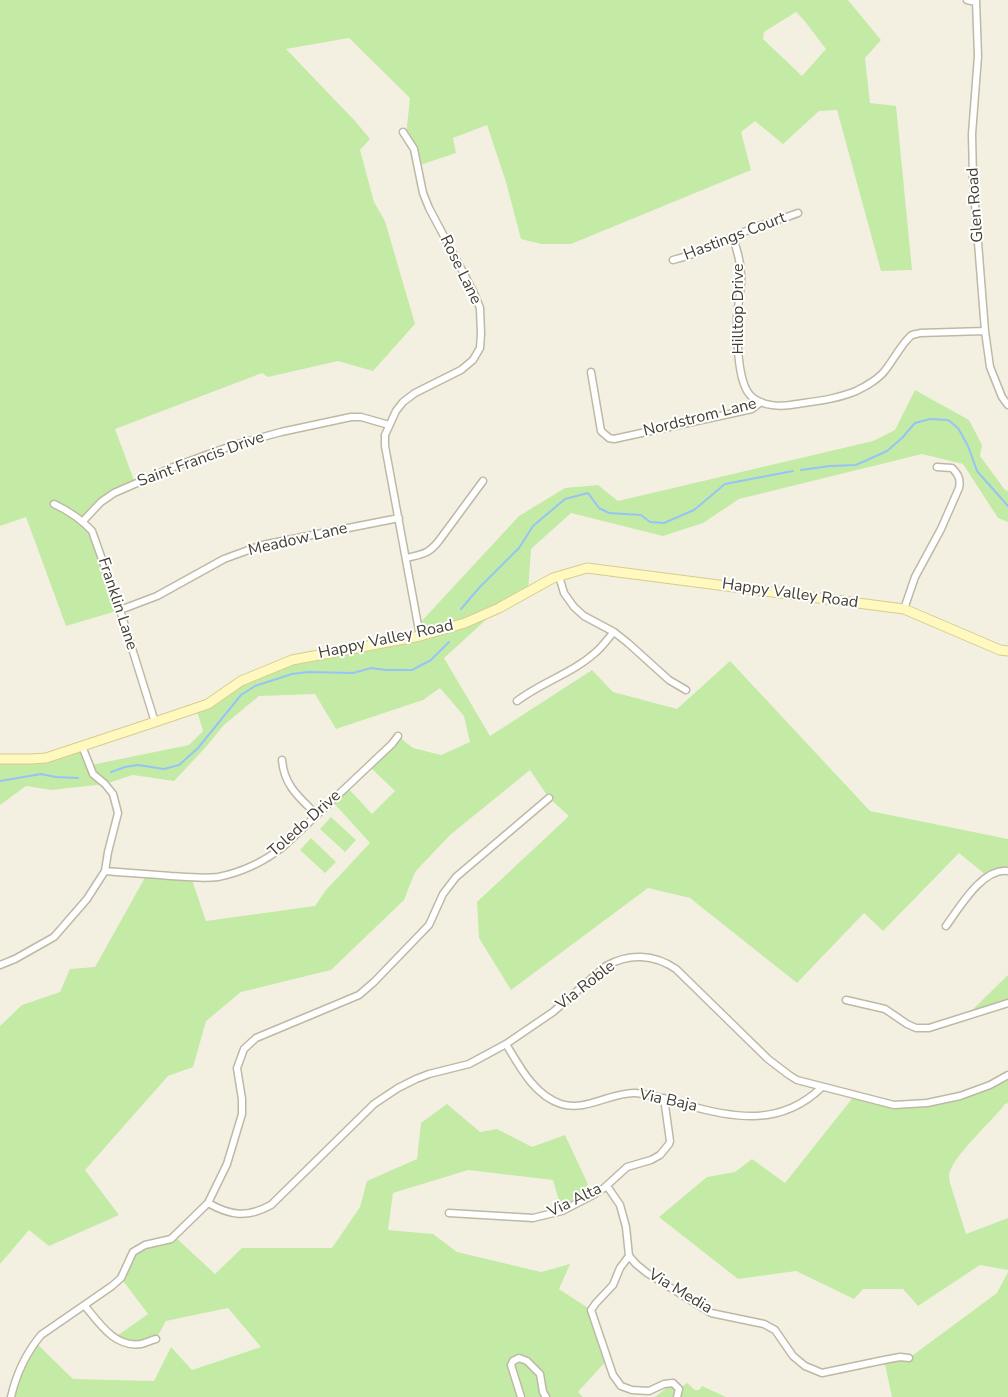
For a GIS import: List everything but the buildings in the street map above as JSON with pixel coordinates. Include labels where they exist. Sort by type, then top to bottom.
[{"type":"street","points":[[967,0],[976,1]]},
{"type":"street","name":"Glen Road","points":[[976,1],[978,56],[972,134],[973,179],[985,331],[990,367],[1002,397],[1008,405]]},
{"type":"street","name":"Rose Lane","points":[[403,132],[414,149],[423,193],[429,208],[473,290],[480,308],[481,334],[480,348],[473,360],[461,370],[415,393],[403,402],[385,435],[385,446],[420,636]]},
{"type":"street","name":"Hastings Court","points":[[672,260],[689,256],[769,222],[798,213]]},
{"type":"street","name":"Hilltop Drive","points":[[733,238],[738,250],[741,276],[737,316],[741,372],[744,386],[750,395],[761,402]]},
{"type":"street","name":"Nordstrom Lane","points":[[592,372],[601,431],[608,438],[614,439],[752,409],[761,402],[786,406],[830,400],[870,384],[882,374],[912,336],[920,333],[985,331]]},
{"type":"street","name":"Saint Francis Drive","points":[[83,521],[101,502],[126,487],[234,445],[280,432],[351,417],[360,417],[389,425]]},
{"type":"street","points":[[904,609],[915,577],[941,529],[959,488],[958,474],[952,468],[937,467]]},
{"type":"street","points":[[406,558],[426,554],[431,550],[484,481]]},
{"type":"street","name":"Franklin Lane","points":[[54,504],[83,521],[92,531],[120,610],[155,722]]},
{"type":"street","name":"Meadow Lane","points":[[120,610],[157,596],[224,559],[262,545],[398,518]]},
{"type":"street","name":"Happy Valley Road","points":[[0,758],[46,758],[208,704],[241,681],[292,660],[420,636],[465,623],[499,608],[553,578],[587,568],[904,609],[1000,650],[1008,651]]},
{"type":"street","points":[[559,576],[564,593],[574,607],[584,616],[614,632],[669,680],[686,690]]},
{"type":"street","points":[[517,701],[597,652],[614,632]]},
{"type":"street","name":"Toledo Drive","points":[[105,871],[215,877],[238,872],[258,864],[271,856],[318,815],[398,736]]},
{"type":"street","points":[[0,965],[15,959],[54,937],[87,899],[105,871],[118,813],[113,794],[93,774],[82,746]]},
{"type":"street","points":[[282,760],[282,769],[292,789],[318,815]]},
{"type":"street","points":[[11,1397],[35,1342],[41,1335],[85,1306],[121,1278],[133,1252],[145,1245],[171,1239],[208,1203],[227,1164],[242,1114],[242,1099],[237,1068],[244,1049],[256,1038],[360,995],[428,925],[443,894],[456,877],[548,798]]},
{"type":"street","points":[[946,926],[968,896],[987,876],[1002,870],[1008,871]]},
{"type":"street","name":"Via Roble","points":[[208,1203],[218,1209],[237,1214],[254,1213],[271,1205],[374,1104],[388,1094],[429,1074],[469,1064],[506,1044],[553,1012],[606,966],[629,957],[661,960],[676,969],[768,1059],[782,1071],[798,1080],[894,1105],[927,1103],[967,1093],[990,1085],[1008,1075]]},
{"type":"street","points":[[846,1000],[885,1009],[916,1028],[929,1028],[1008,1003]]},
{"type":"street","name":"Via Baja","points":[[506,1044],[531,1083],[543,1094],[561,1104],[582,1105],[616,1095],[635,1093],[744,1117],[766,1116],[792,1108],[813,1096],[822,1087]]},
{"type":"street","name":"Via Alta","points":[[449,1213],[533,1218],[562,1210],[593,1195],[607,1186],[621,1171],[660,1155],[669,1144],[669,1127],[664,1098]]},
{"type":"street","points":[[607,1186],[620,1205],[626,1227],[629,1256],[620,1268],[613,1285],[592,1310],[613,1375],[621,1386],[632,1390],[649,1390],[664,1384],[673,1383],[679,1389],[677,1397]]},
{"type":"street","name":"Via Media","points":[[629,1256],[647,1273],[711,1313],[764,1324],[775,1330],[793,1356],[805,1366],[822,1373],[900,1357],[908,1358]]},
{"type":"street","points":[[85,1306],[102,1327],[120,1341],[140,1344],[156,1339]]},
{"type":"street","points":[[521,1397],[511,1365],[512,1361],[519,1358],[527,1361],[540,1374],[546,1397]]},
{"type":"green space","points":[[0,0],[848,0],[881,40],[865,58],[870,103],[896,106],[912,270],[881,271],[837,110],[819,111],[783,144],[755,121],[741,132],[751,170],[571,244],[541,244],[521,239],[506,182],[487,125],[453,138],[456,153],[417,166],[406,135],[410,98],[349,38],[286,49],[370,139],[360,150],[374,202],[385,221],[415,324],[373,371],[338,361],[268,377],[262,373],[115,429],[135,483],[114,493],[83,521],[92,531],[120,610],[66,626],[26,517],[0,526]],"holes":[[[796,12],[826,49],[802,76],[763,39],[764,32]]]},
{"type":"green space","points":[[915,390],[969,420],[982,445],[980,456],[1005,490],[1008,491],[1008,522],[998,518],[963,464],[922,454],[739,499],[703,523],[663,536],[571,513],[531,549],[528,592],[499,608],[444,658],[490,736],[592,670],[613,692],[677,709],[730,661],[870,811],[1008,839],[1008,871],[987,876],[959,853],[883,931],[864,913],[797,983],[690,898],[648,888],[511,990],[479,938],[477,902],[569,816],[549,798],[530,770],[450,835],[415,872],[404,900],[331,970],[241,992],[206,1021],[193,1067],[168,1076],[85,1170],[119,1215],[49,1246],[29,1230],[0,1264],[0,1026],[22,1005],[60,992],[70,969],[95,967],[147,874],[191,877],[206,921],[315,906],[326,890],[370,843],[332,801],[347,787],[372,814],[395,791],[369,766],[398,736],[413,748],[441,755],[470,742],[464,716],[440,688],[423,700],[336,729],[315,694],[259,696],[224,725],[174,781],[133,775],[105,784],[51,790],[26,786],[0,805],[0,759],[31,759],[82,746],[91,765],[189,745],[203,731],[196,708],[271,668],[420,636],[418,625],[519,516],[565,488],[598,485],[618,501],[873,441],[895,430]]},
{"type":"green space","points":[[331,817],[356,840],[345,852],[320,829]]},
{"type":"green space","points":[[311,838],[336,862],[325,873],[300,850]]},
{"type":"green space","points":[[1008,975],[1008,1003],[966,1016]]},
{"type":"green space","points":[[1008,1075],[1008,1103],[1005,1104],[957,1158],[949,1175],[966,1234],[1008,1218],[1008,1270],[980,1265],[918,1306],[903,1289],[863,1289],[854,1299],[796,1271],[738,1279],[659,1217],[707,1177],[735,1172],[752,1159],[785,1183],[855,1095],[894,1105],[960,1096]]},
{"type":"green space","points":[[447,1104],[480,1132],[497,1129],[532,1147],[565,1135],[593,1195],[562,1211],[553,1180],[468,1170],[393,1193],[388,1230],[433,1234],[457,1252],[541,1272],[570,1264],[559,1289],[591,1310],[608,1359],[578,1392],[583,1397],[11,1397],[35,1342],[73,1379],[154,1381],[171,1347],[192,1370],[261,1347],[228,1308],[166,1321],[156,1339],[140,1344],[114,1338],[148,1314],[121,1278],[133,1252],[174,1236],[215,1274],[242,1248],[332,1248],[360,1207],[367,1181],[417,1159],[421,1123]]},
{"type":"green space","points":[[1008,1272],[1008,1397],[892,1397],[884,1360],[909,1358],[997,1293]]},
{"type":"green space","points":[[673,1383],[679,1389],[687,1383],[695,1390],[699,1390],[702,1386],[726,1397],[655,1397]]},
{"type":"waterway","points":[[801,470],[856,465],[887,451],[915,423],[930,419],[948,420],[958,428],[968,446],[977,471],[1008,506]]},
{"type":"waterway","points":[[461,609],[519,548],[533,526],[565,499],[588,493],[599,508],[609,513],[641,515],[650,522],[664,523],[694,510],[725,484],[793,471]]},
{"type":"waterway","points":[[111,772],[138,765],[164,769],[179,765],[198,748],[241,695],[255,686],[292,674],[308,672],[353,673],[371,668],[412,670],[431,660],[449,642]]},
{"type":"waterway","points":[[0,781],[41,774],[78,778]]}]
